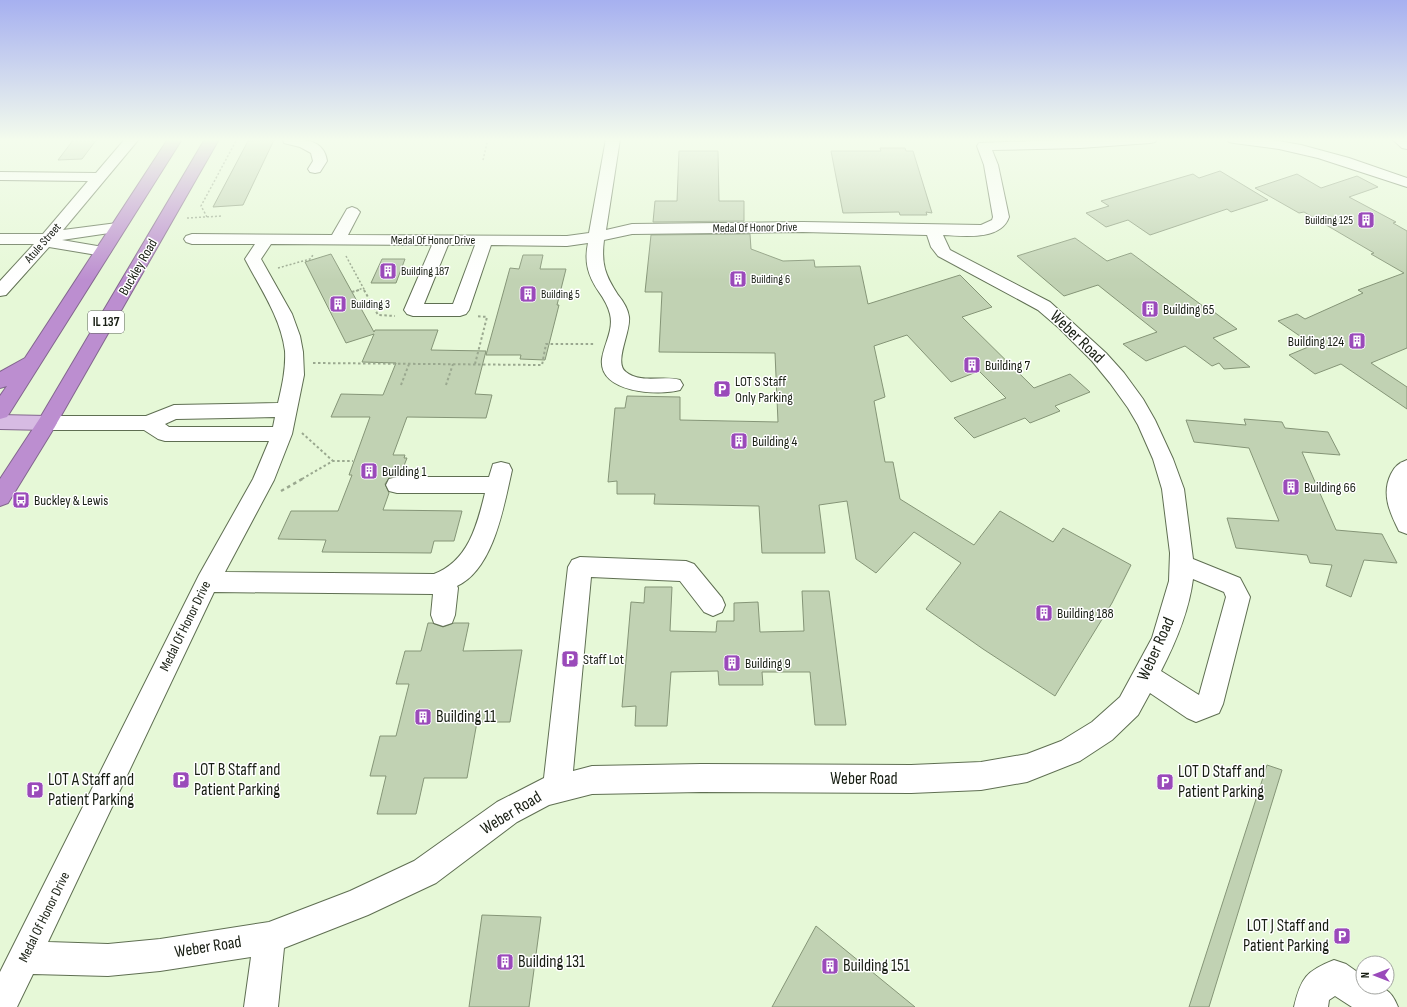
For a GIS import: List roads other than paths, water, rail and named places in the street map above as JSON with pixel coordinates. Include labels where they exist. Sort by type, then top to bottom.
[{"type":"highway","name":"IL 137","points":[[0,412],[144,186]]},
{"type":"highway","name":"Buckley Road","points":[[0,497],[47,423],[185,186]]},
{"type":"highway","points":[[0,381],[34,360]]},
{"type":"main road","points":[[0,422],[47,423]]},
{"type":"street","name":"Atule Street","points":[[0,292],[93,186]]},
{"type":"street","points":[[606,186],[594,254],[595,267],[599,278],[614,300],[620,315],[616,345],[611,361],[614,370],[618,377],[627,382],[645,385],[673,385]]},
{"type":"street","name":"Medal Of Honor Drive","points":[[192,238],[567,242],[632,229],[803,227],[984,230],[999,223],[1001,217],[996,186]]},
{"type":"street","points":[[337,240],[352,212]]},
{"type":"street","points":[[0,239],[47,239],[65,234],[117,228]]},
{"type":"street","name":"Weber Road","points":[[24,958],[108,960],[160,955],[269,938],[357,904],[425,872],[507,812],[544,792],[592,780],[701,778],[911,779],[981,776],[1027,768],[1070,751],[1102,730],[1129,706],[1146,675],[1163,642],[1172,616],[1181,581],[1180,532],[1175,496],[1163,459],[1148,424],[1136,404],[1117,378],[1085,342],[1044,306],[944,253],[939,247],[933,230]]},
{"type":"street","points":[[47,239],[54,244],[103,251]]},
{"type":"street","name":"Medal Of Honor Drive","points":[[0,1007],[207,582],[263,480],[291,433],[287,410],[294,375],[294,352],[291,336],[283,314],[253,259],[266,239]]},
{"type":"street","points":[[442,241],[413,310],[460,310],[485,241]]},
{"type":"street","points":[[47,423],[148,423],[174,412],[287,410]]},
{"type":"street","points":[[148,423],[165,434],[291,433]]},
{"type":"street","points":[[1407,468],[1401,473],[1398,481],[1397,492],[1400,510],[1407,525]]},
{"type":"street","points":[[207,582],[426,584],[443,582],[463,568],[477,552],[482,541],[500,478],[397,485]]},
{"type":"street","points":[[1146,675],[1196,709],[1210,704],[1238,597],[1232,585],[1181,564]]},
{"type":"street","points":[[557,789],[580,567],[686,571],[712,605]]},
{"type":"street","points":[[443,582],[446,588],[443,616]]},
{"type":"street","points":[[261,1007],[269,938]]},
{"type":"street","points":[[1311,1007],[1315,990],[1334,976],[1382,1007]]},
{"type":"place","name":"Building 125","points":[[1366,220]]},
{"type":"place","name":"Building 187","points":[[388,271]]},
{"type":"place","name":"Building 6","points":[[738,279]]},
{"type":"place","name":"Building 5","points":[[528,294]]},
{"type":"place","name":"Building 3","points":[[338,304]]},
{"type":"place","name":"Building 65","points":[[1150,309]]},
{"type":"place","name":"Building 124","points":[[1357,341]]},
{"type":"place","name":"Building 7","points":[[972,365]]},
{"type":"place","name":"LOT S Staff Only Parking","points":[[722,389]]},
{"type":"place","name":"Building 4","points":[[739,441]]},
{"type":"place","name":"Building 1","points":[[369,471]]},
{"type":"place","name":"Building 66","points":[[1291,487]]},
{"type":"place","name":"Buckley & Lewis","points":[[21,500]]},
{"type":"place","name":"Building 188","points":[[1044,613]]},
{"type":"place","name":"Staff Lot","points":[[570,659]]},
{"type":"place","name":"Building 9","points":[[732,663]]},
{"type":"place","name":"Building 11","points":[[423,717]]},
{"type":"place","name":"LOT B Staff and Patient Parking","points":[[181,780]]},
{"type":"place","name":"LOT D Staff and Patient Parking","points":[[1165,782]]},
{"type":"place","name":"LOT A Staff and Patient Parking","points":[[35,790]]},
{"type":"place","name":"LOT J Staff and Patient Parking","points":[[1342,936]]},
{"type":"place","name":"Building 131","points":[[505,962]]},
{"type":"place","name":"Building 151","points":[[830,966]]}]
